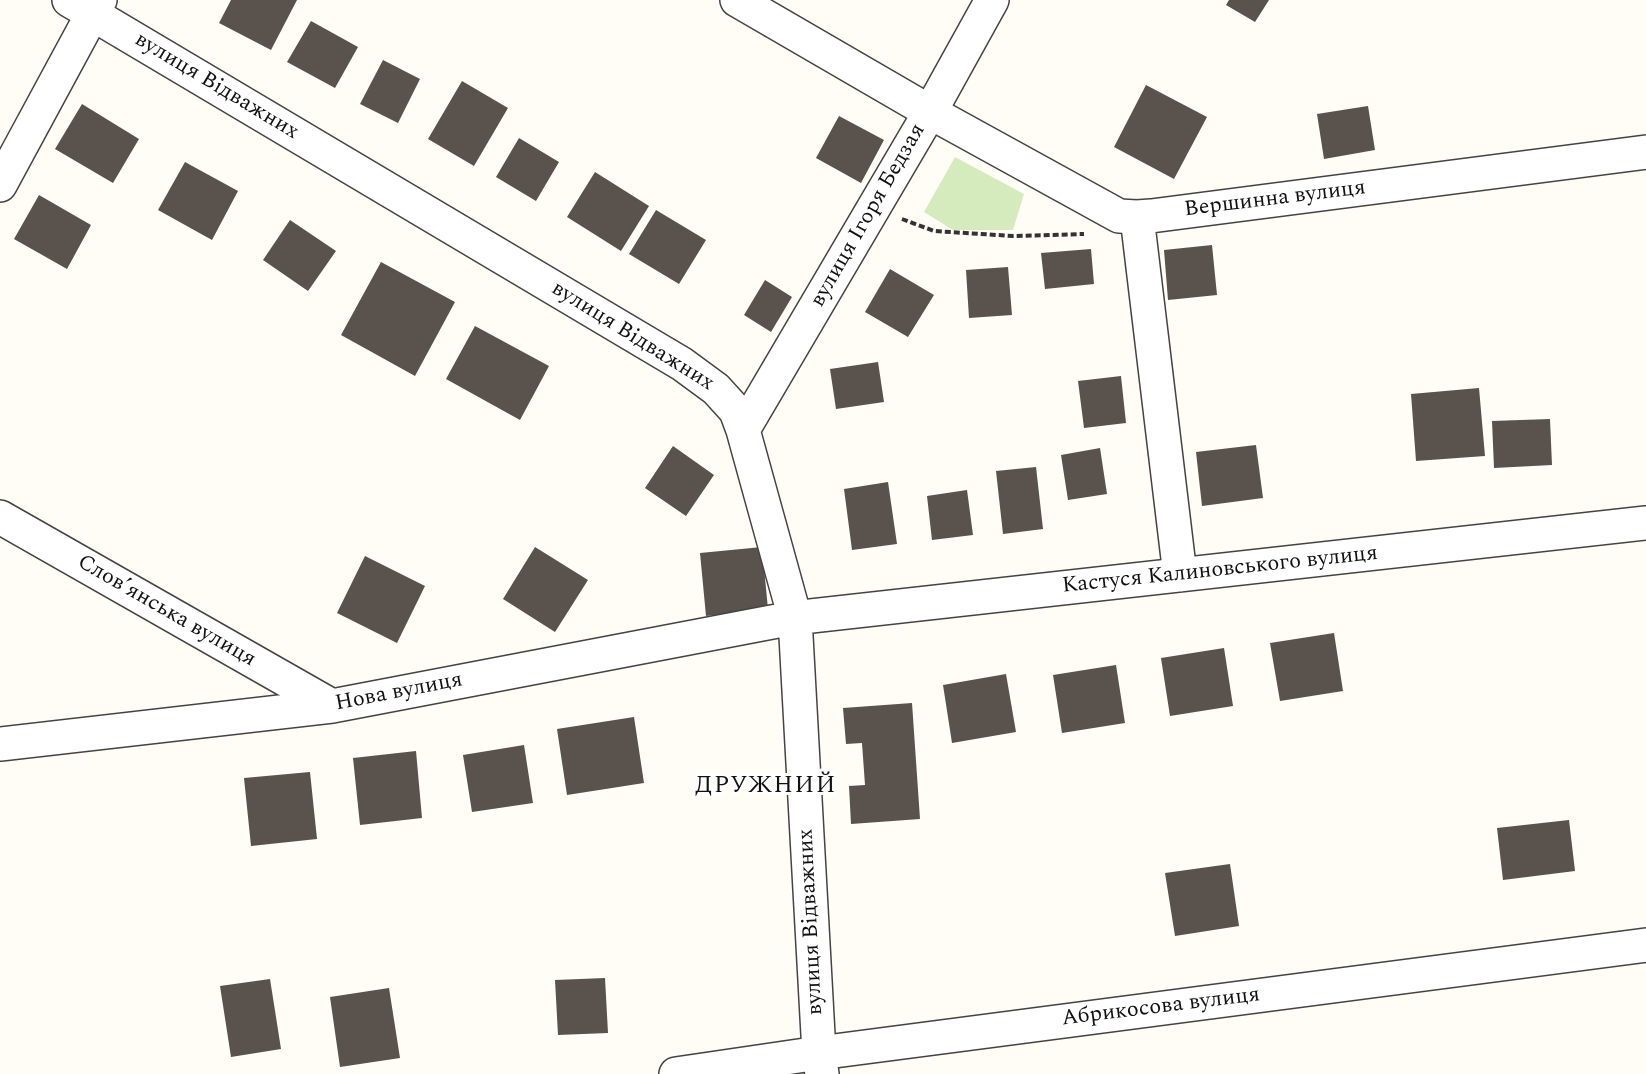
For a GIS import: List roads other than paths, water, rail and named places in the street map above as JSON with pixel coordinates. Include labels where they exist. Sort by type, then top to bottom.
[{"type":"street","name":"Вершинна вулиця","points":[[737,0],[930,112],[1119,216],[1137,217],[1646,152]]},
{"type":"street","name":"вулиця Ігоря Бедзая","points":[[743,430],[930,112],[992,0]]},
{"type":"street","points":[[0,185],[87,4]]},
{"type":"street","name":"вулиця Відважних","points":[[87,4],[682,364],[716,389],[736,411],[795,618],[820,1064]]},
{"type":"street","points":[[1137,217],[1180,575]]},
{"type":"street","name":"Словʼянська вулиця","points":[[0,517],[332,706]]},
{"type":"street","name":"Кастуся Калиновського вулиця","points":[[795,618],[1646,523]]},
{"type":"street","name":"Нова вулиця","points":[[0,744],[332,706],[795,618]]},
{"type":"street","name":"Абрикосова вулиця","points":[[676,1074],[820,1064],[1646,945]]},
{"type":"district","name":"ДРУЖНИЙ","points":[[766,787]]}]
